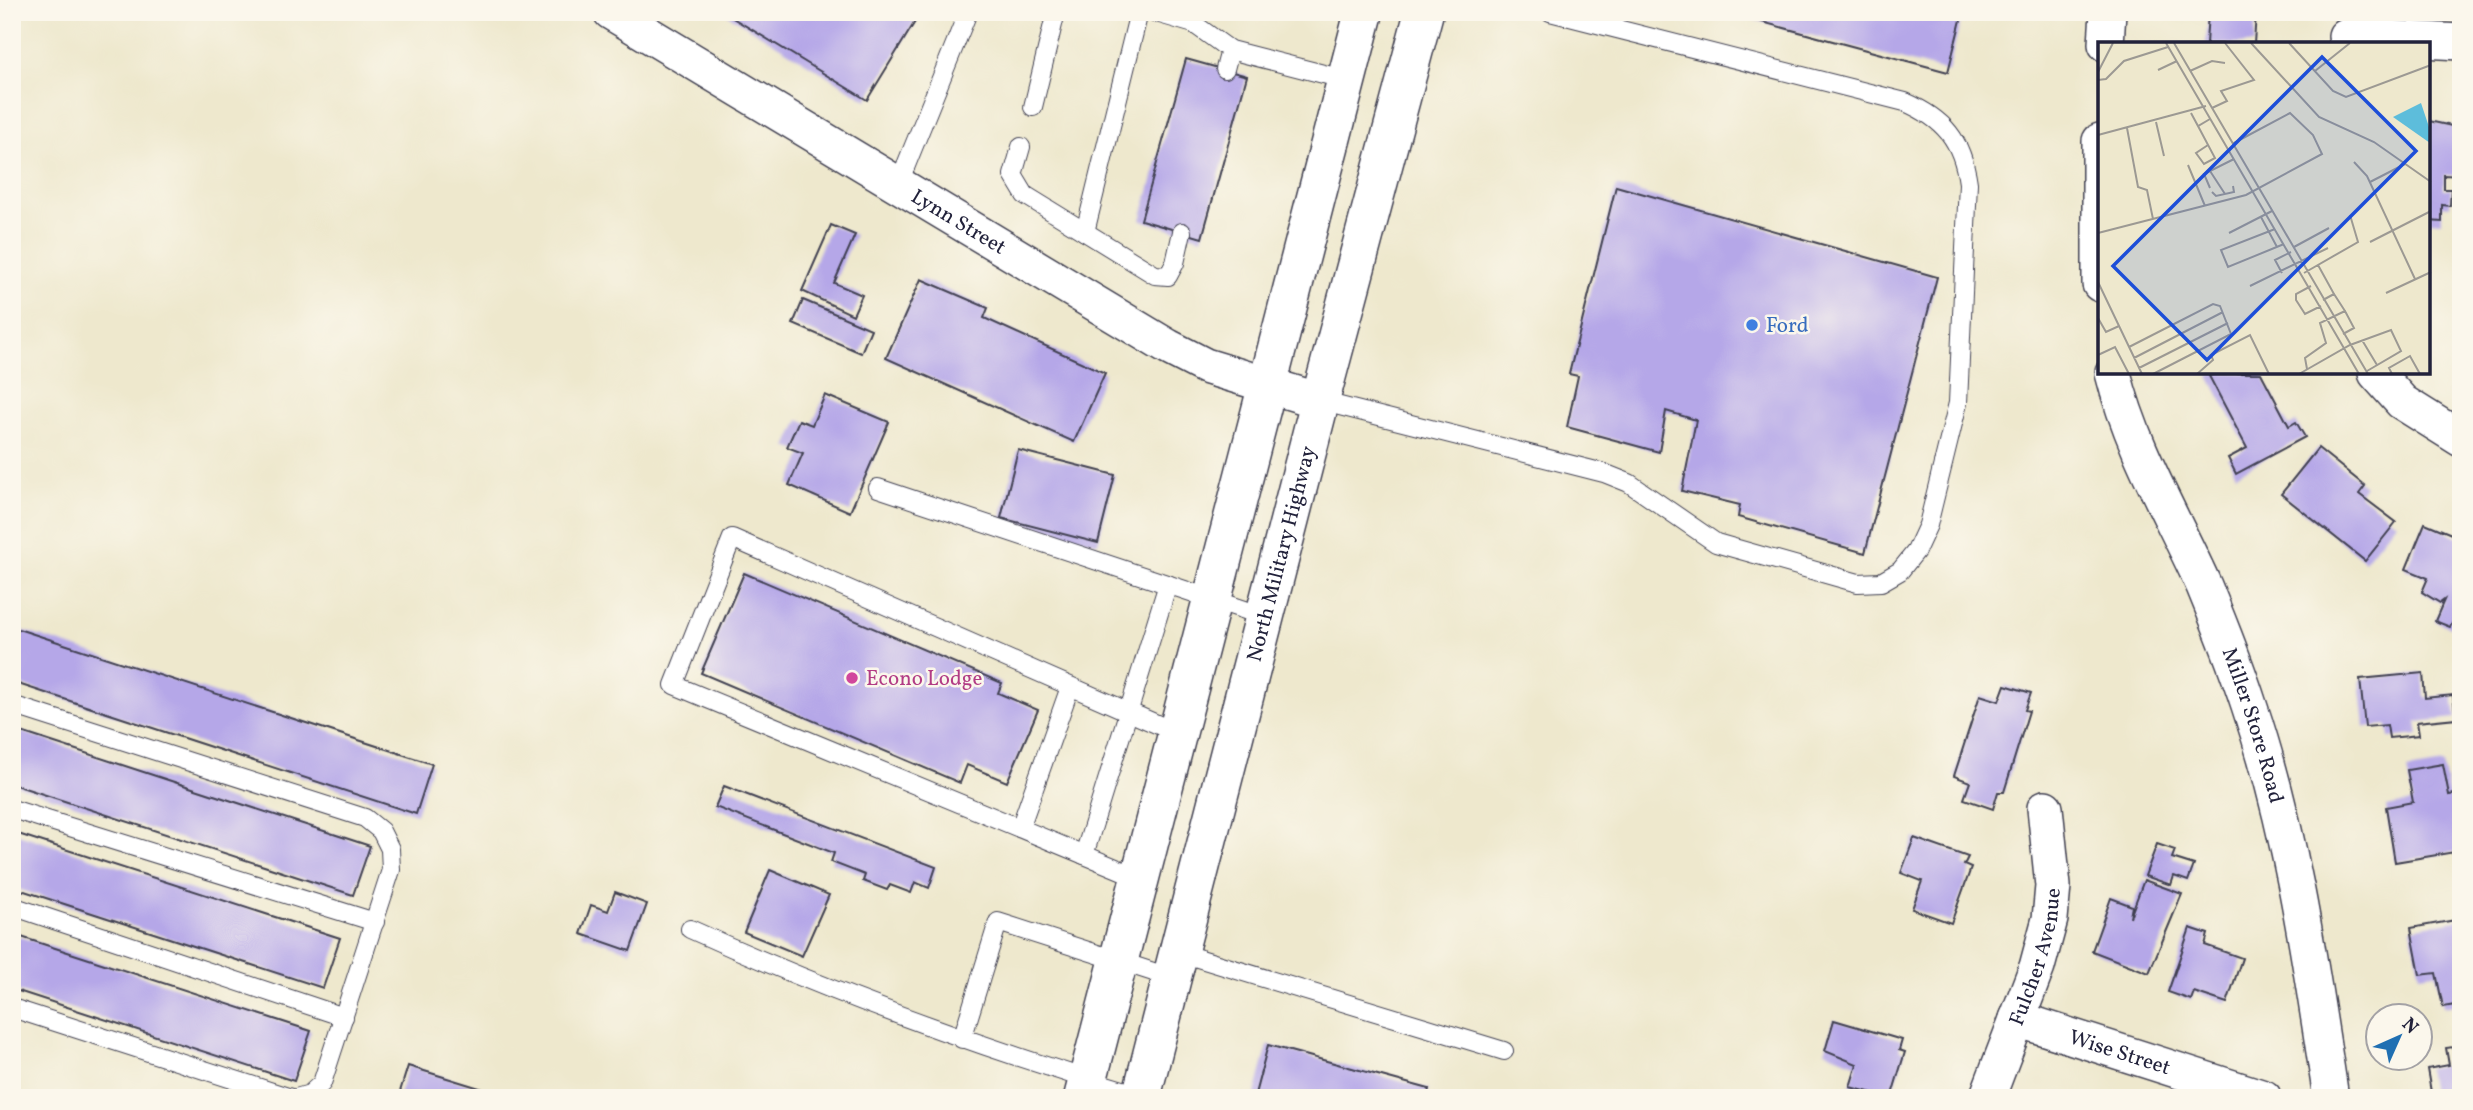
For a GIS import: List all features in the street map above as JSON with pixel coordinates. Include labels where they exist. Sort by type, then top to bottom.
[{"type":"main road","points":[[1085,1089],[1364,12]]},
{"type":"main road","name":"North Military Highway","points":[[1144,1097],[1320,401],[1424,12]]},
{"type":"street","name":"Lynn Street","points":[[611,12],[1168,347],[1205,366],[1320,401]]},
{"type":"street","points":[[2106,42],[2108,12]]},
{"type":"street","points":[[2346,31],[2461,42]]},
{"type":"street","name":"Miller Store Road","points":[[2113,374],[2121,404],[2147,470],[2204,586],[2249,705],[2279,807],[2308,943],[2331,1098]]},
{"type":"street","points":[[2377,374],[2402,402],[2461,439]]},
{"type":"street","name":"Fulcher Avenue","points":[[1987,1098],[2050,919],[2053,886],[2045,808]]},
{"type":"street","name":"Wise Street","points":[[2017,1019],[2264,1098]]},
{"type":"lane","points":[[898,185],[968,12]]},
{"type":"lane","points":[[1032,107],[1056,12]]},
{"type":"lane","points":[[1085,232],[1139,12]]},
{"type":"lane","points":[[1153,12],[1194,24],[1230,50],[1347,80]]},
{"type":"lane","points":[[1320,401],[1604,473],[1629,483],[1716,543],[1858,583],[1881,582],[1900,571],[1916,551],[1928,525],[1958,403],[1968,183],[1965,160],[1952,135],[1931,113],[1905,102],[1550,12]]},
{"type":"lane","points":[[1225,69],[1230,50]]},
{"type":"lane","points":[[1021,147],[1013,175],[1025,195],[1155,275],[1168,276],[1175,263],[1182,232]]},
{"type":"lane","points":[[878,488],[1266,617]]},
{"type":"lane","points":[[1140,878],[674,685],[732,538],[1177,733]]},
{"type":"lane","points":[[1084,855],[1168,584]]},
{"type":"lane","points":[[1020,828],[1070,687]]},
{"type":"lane","points":[[12,705],[365,818],[381,831],[390,849],[391,870],[322,1083],[310,1094],[293,1098],[12,1008]]},
{"type":"lane","points":[[12,809],[375,922]]},
{"type":"lane","points":[[12,906],[344,1017]]},
{"type":"lane","points":[[962,1039],[998,922],[1118,959],[1176,965],[1504,1051]]},
{"type":"lane","points":[[690,929],[800,976],[1085,1089],[1144,1097]]},
{"type":"building","points":[[723,12],[921,12],[867,100]]},
{"type":"building","points":[[1725,12],[1963,12],[1948,72]]},
{"type":"building","points":[[2208,12],[2256,12],[2254,42],[2206,42]]},
{"type":"building","points":[[1186,59],[1247,76],[1202,238],[1141,220]]},
{"type":"building","points":[[2431,121],[2461,128],[2461,176],[2444,175],[2444,189],[2451,189],[2450,206],[2442,205],[2442,222],[2431,221]]},
{"type":"building","name":"Ford","points":[[1616,186],[1937,277],[1865,553],[1738,517],[1740,505],[1682,491],[1696,420],[1666,411],[1659,452],[1567,427],[1578,376],[1569,374]]},
{"type":"building","points":[[831,225],[855,235],[834,283],[862,295],[853,315],[802,291]]},
{"type":"building","points":[[921,279],[988,308],[984,318],[1105,373],[1074,442],[886,358]]},
{"type":"building","points":[[803,300],[871,329],[861,353],[793,324]]},
{"type":"building","points":[[2262,374],[2289,426],[2296,422],[2305,437],[2236,474],[2228,458],[2247,448],[2209,376]]},
{"type":"building","points":[[825,395],[889,422],[850,512],[789,485],[803,453],[787,447],[799,420],[812,425]]},
{"type":"building","points":[[2318,448],[2365,486],[2359,494],[2396,522],[2365,561],[2281,494]]},
{"type":"building","points":[[1018,450],[1115,475],[1098,543],[1001,518]]},
{"type":"building","points":[[2425,523],[2461,538],[2461,608],[2450,627],[2435,621],[2444,600],[2440,603],[2422,592],[2428,578],[2406,569]]},
{"type":"building","name":"Econo Lodge","points":[[744,573],[1002,683],[998,693],[1038,710],[1007,782],[967,765],[960,783],[701,673]]},
{"type":"building","points":[[12,627],[432,764],[416,814],[12,682]]},
{"type":"building","points":[[2423,673],[2425,698],[2453,695],[2456,718],[2417,722],[2419,735],[2389,738],[2387,725],[2365,727],[2360,679]]},
{"type":"building","points":[[2005,685],[2031,693],[2025,710],[2029,711],[2004,792],[1998,792],[1993,809],[1964,799],[1970,782],[1954,776],[1980,695],[1999,701]]},
{"type":"building","points":[[12,729],[370,846],[353,895],[12,784]]},
{"type":"building","points":[[2443,764],[2449,795],[2461,793],[2461,851],[2395,862],[2386,807],[2413,802],[2407,770]]},
{"type":"building","points":[[724,786],[936,867],[929,888],[915,882],[911,893],[890,885],[887,890],[863,881],[865,875],[831,862],[834,853],[715,807]]},
{"type":"building","points":[[12,832],[340,938],[323,988],[12,887]]},
{"type":"building","points":[[1914,838],[1968,857],[1964,865],[1971,868],[1951,923],[1912,909],[1922,881],[1901,873]]},
{"type":"building","points":[[2157,844],[2175,850],[2172,858],[2194,865],[2188,881],[2174,876],[2171,885],[2145,876]]},
{"type":"building","points":[[770,870],[829,895],[802,956],[744,932]]},
{"type":"building","points":[[2144,880],[2182,894],[2149,973],[2092,951],[2111,898],[2132,906],[2130,917]]},
{"type":"building","points":[[615,892],[647,904],[630,951],[581,934],[591,905],[608,911]]},
{"type":"building","points":[[2461,919],[2461,1004],[2443,1007],[2436,973],[2420,975],[2411,928]]},
{"type":"building","points":[[2190,928],[2208,934],[2205,945],[2242,958],[2227,1003],[2194,992],[2191,1000],[2168,992]]},
{"type":"building","points":[[12,934],[311,1031],[294,1081],[12,989]]},
{"type":"building","points":[[1834,1020],[1902,1040],[1899,1050],[1905,1052],[1891,1098],[1850,1087],[1857,1064],[1825,1051]]},
{"type":"building","points":[[1268,1045],[1429,1089],[1427,1098],[1254,1098]]},
{"type":"building","points":[[2461,1046],[2461,1098],[2432,1098],[2428,1072],[2449,1065],[2446,1048]]},
{"type":"building","points":[[408,1066],[509,1097],[509,1098],[398,1098]]},
{"type":"building","points":[[1809,1092],[1825,1097],[1825,1098],[1807,1098]]},
{"type":"place","name":"Ford","points":[[1752,325]]},
{"type":"place","name":"Econo Lodge","points":[[852,678]]}]
